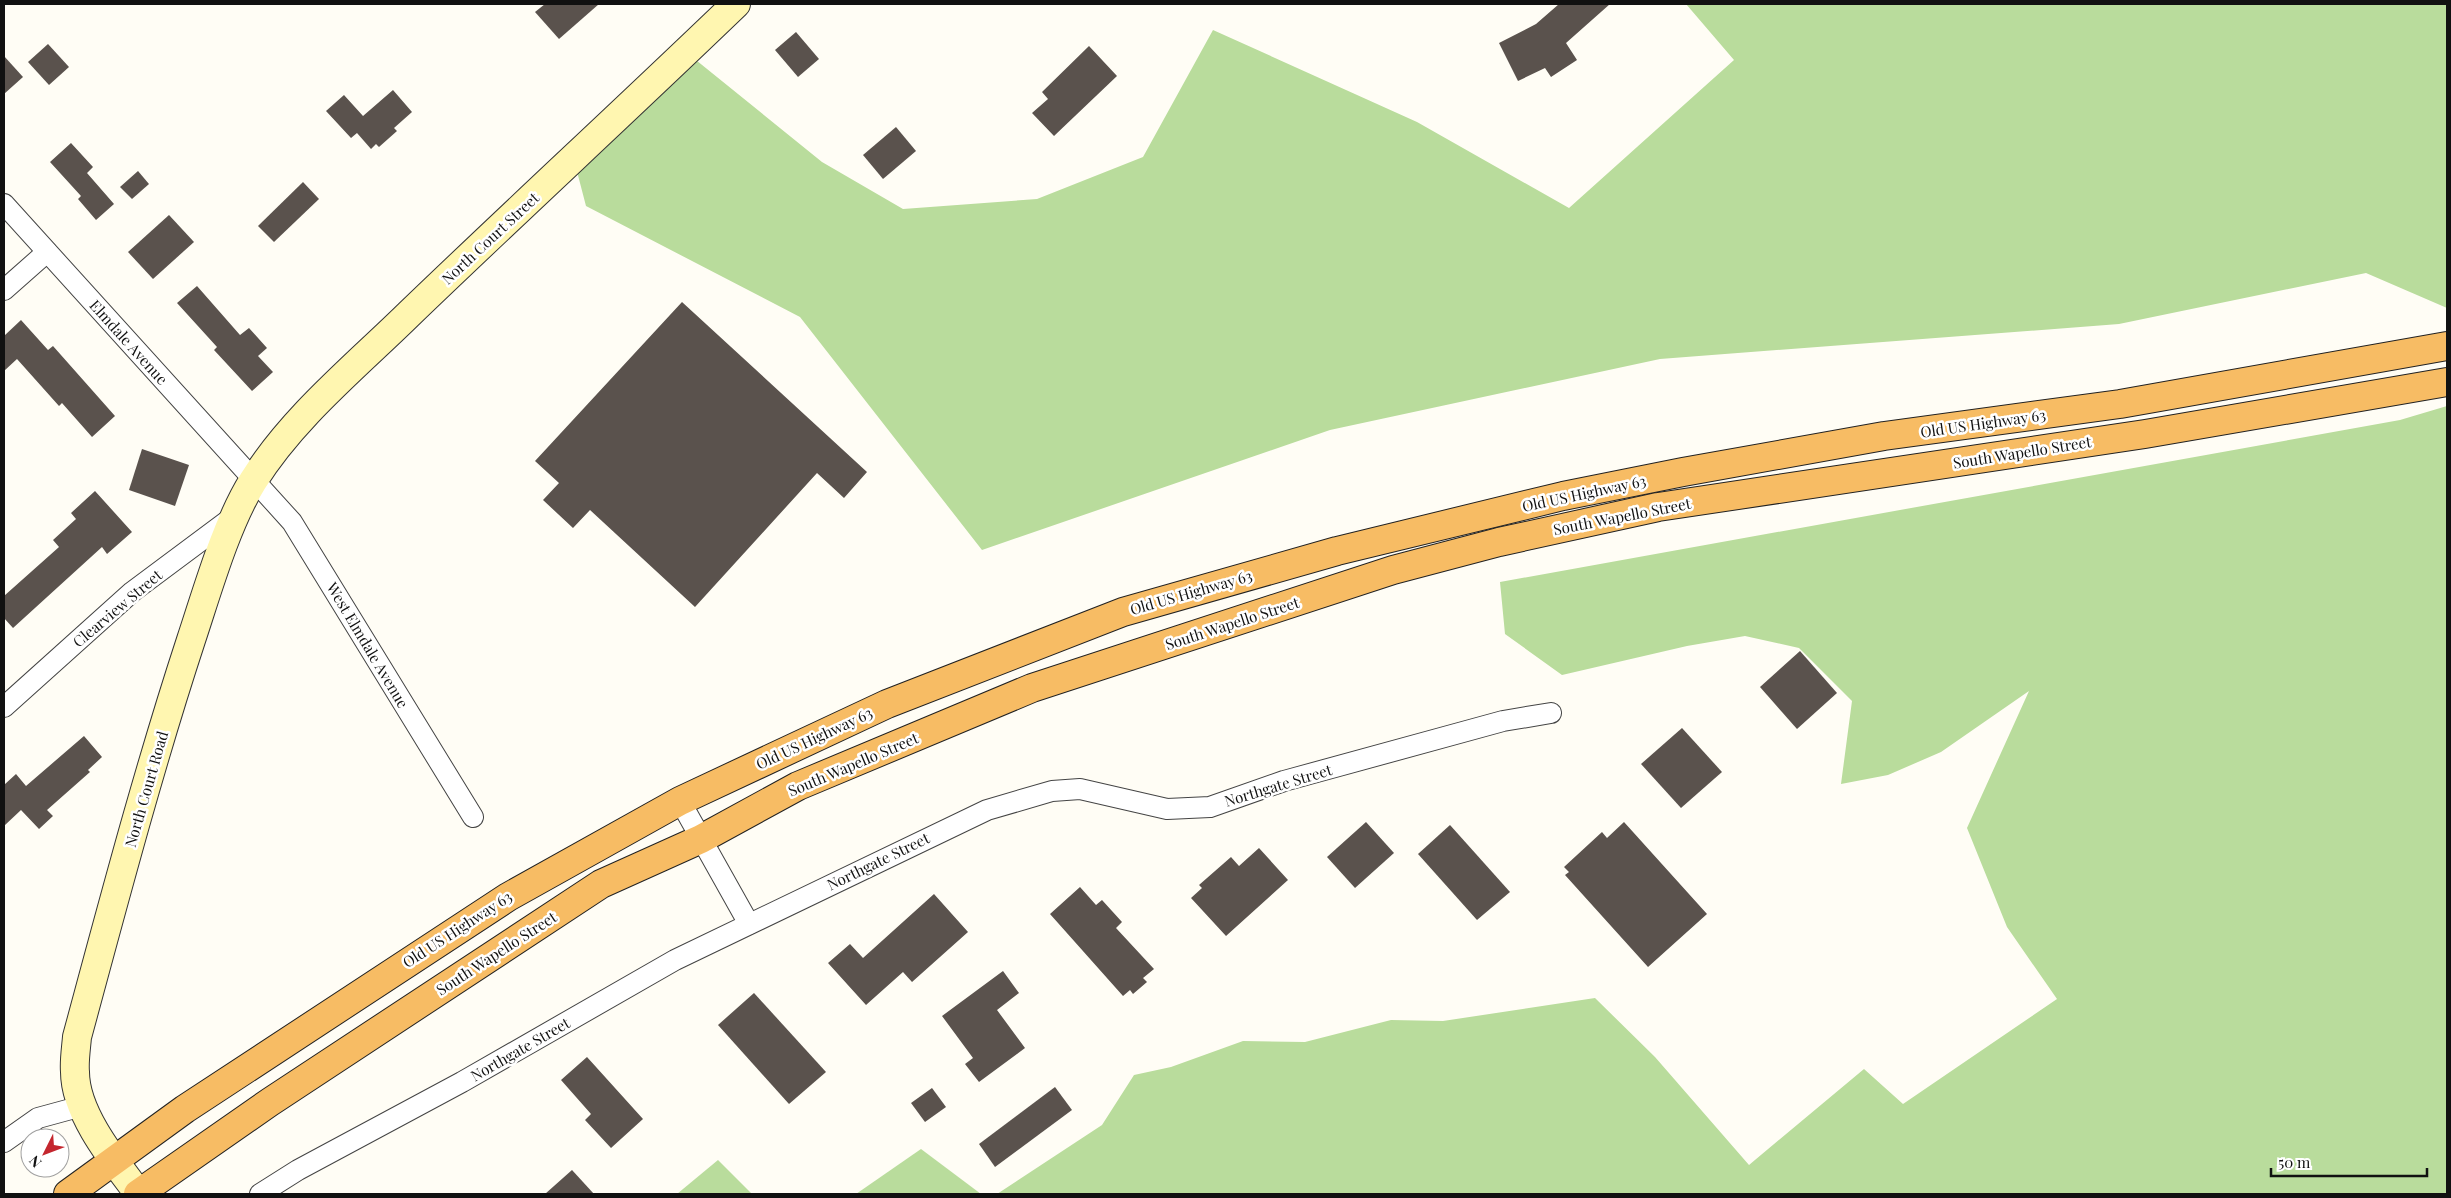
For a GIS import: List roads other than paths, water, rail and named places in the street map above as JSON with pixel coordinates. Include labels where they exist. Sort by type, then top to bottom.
[{"type":"highway","name":"Old US Highway 63","points":[[68,1194],[185,1109],[508,897],[680,801],[887,704],[1123,612],[1337,551],[1563,496],[1683,472],[1884,436],[2120,404],[2447,346]]},
{"type":"highway","name":"South Wapello Street","points":[[139,1194],[270,1102],[601,884],[701,839],[798,786],[1032,688],[1393,570],[1480,547],[1658,507],[2145,434],[2447,382]]},
{"type":"main road","name":"North Court Street","points":[[254,480],[285,439],[328,394],[736,4]]},
{"type":"main road","name":"North Court Road","points":[[139,1194],[113,1160],[82,1106],[74,1074],[80,1028],[151,768],[205,597],[236,515],[254,480]]},
{"type":"street","name":"Elmdale Avenue","points":[[4,204],[254,480]]},
{"type":"street","points":[[4,290],[46,252]]},
{"type":"street","name":"West Elmdale Avenue","points":[[254,480],[292,522],[473,817]]},
{"type":"street","name":"Clearview Street","points":[[4,707],[132,592],[236,515]]},
{"type":"street","name":"Northgate Street","points":[[260,1194],[298,1170],[462,1082],[675,960],[987,810],[1052,791],[1080,789],[1167,809],[1210,807],[1293,779],[1503,721],[1551,713]]},
{"type":"street","points":[[680,801],[749,924]]},
{"type":"street","points":[[4,1142],[38,1118],[82,1106]]}]
